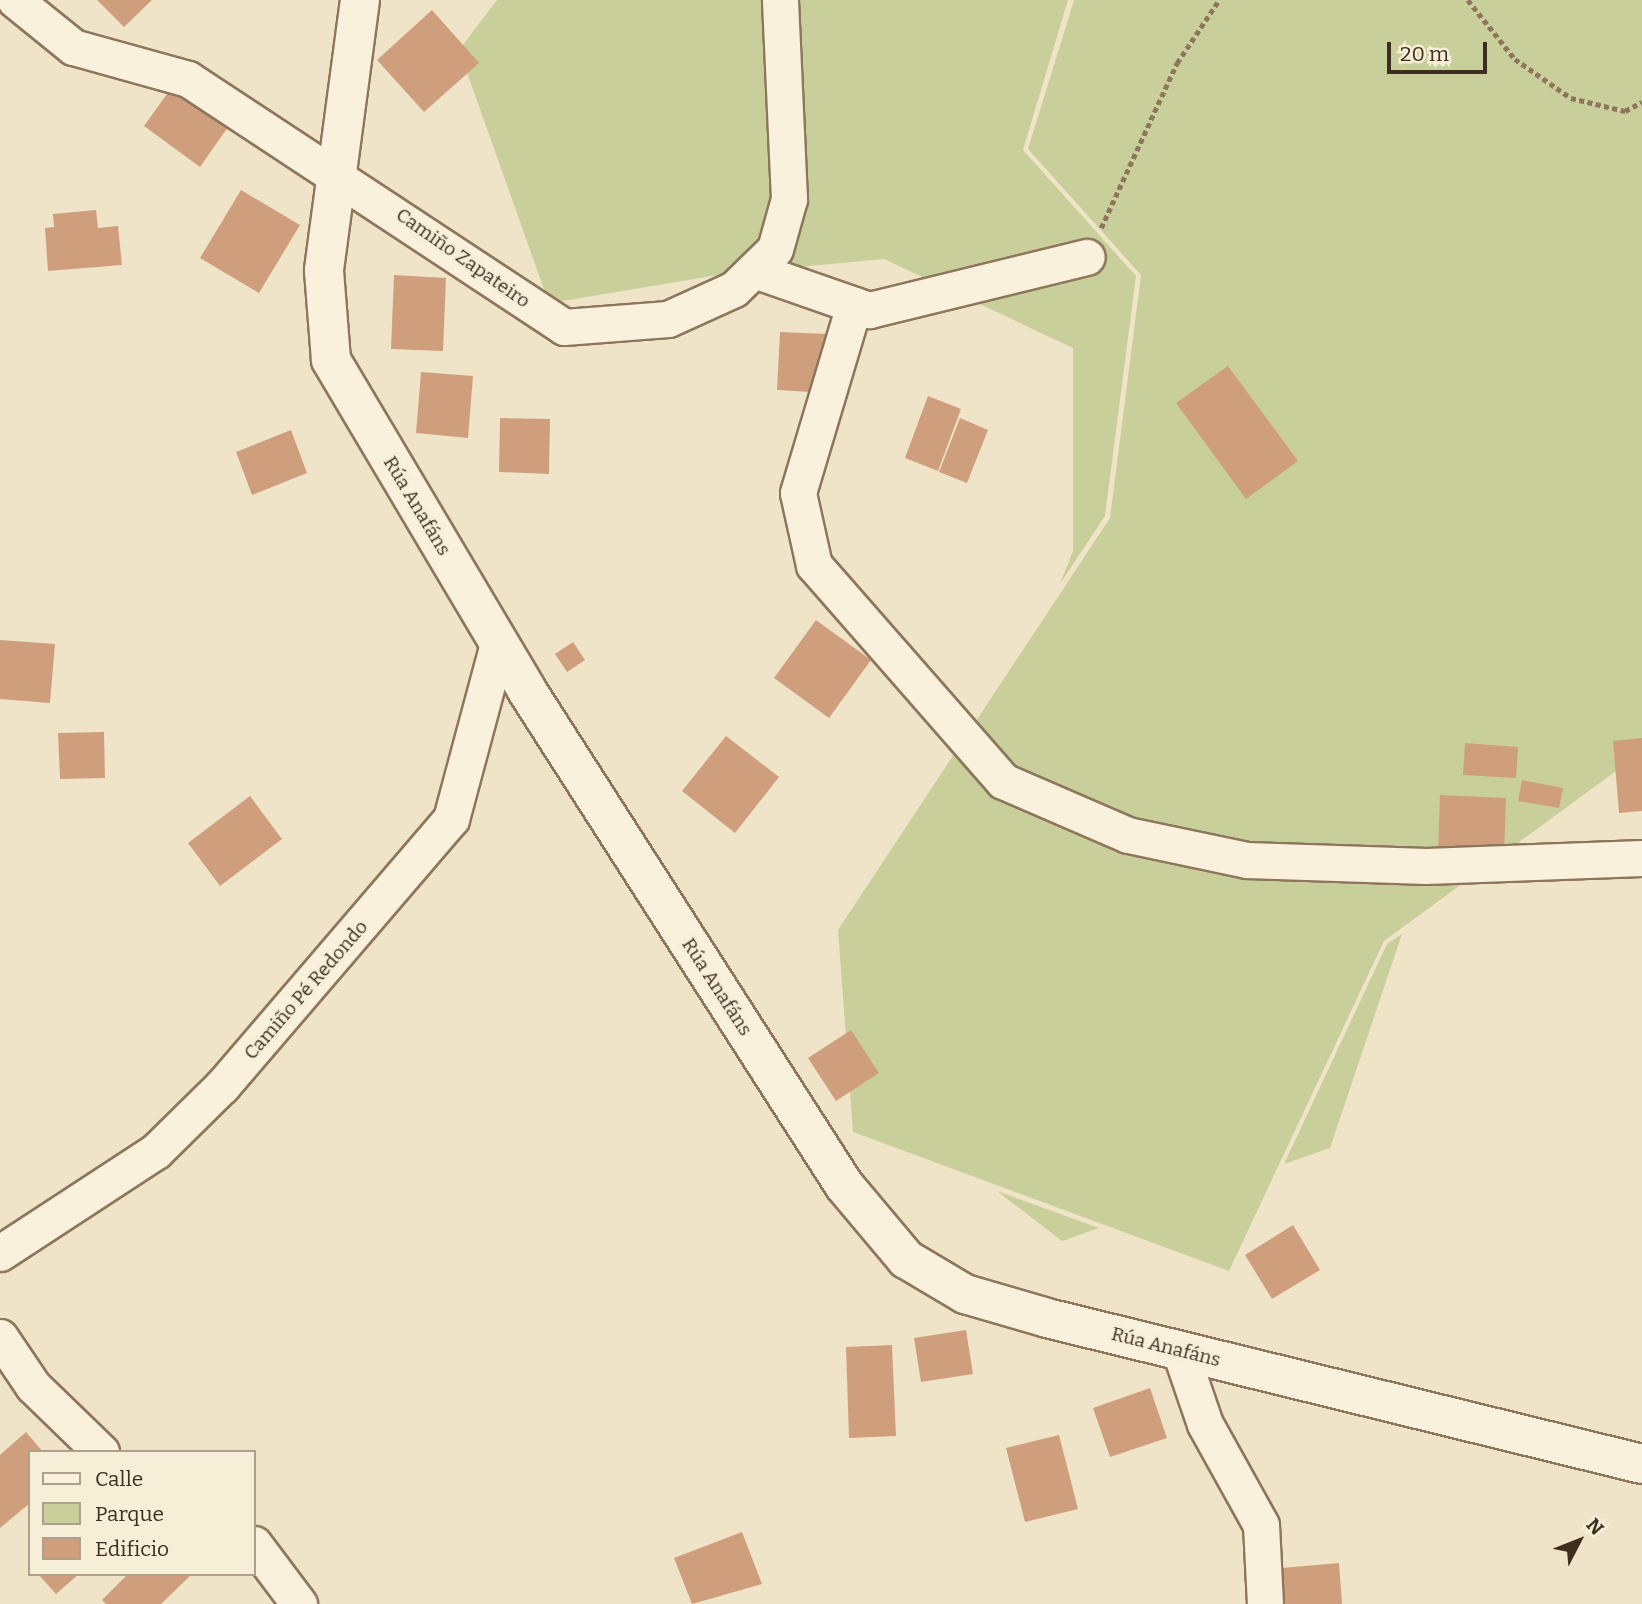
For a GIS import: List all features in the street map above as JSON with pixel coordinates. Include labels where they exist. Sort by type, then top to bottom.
[{"type":"street","points":[[0,5],[4,0]]},
{"type":"street","name":"Camiño Zapateiro","points":[[15,0],[73,47],[188,79],[339,183],[389,206],[476,272],[564,327],[668,319],[734,289],[775,249],[789,199],[780,0]]},
{"type":"street","name":"Rúa Anafáns","points":[[360,0],[339,183],[324,271],[331,360],[498,643],[844,1185],[906,1259],[965,1294],[1180,1351],[1642,1464]]},
{"type":"street","points":[[754,270],[869,310],[1087,257]]},
{"type":"street","points":[[854,305],[798,494],[814,565],[1003,781],[1128,835],[1247,860],[1426,866],[1642,858]]},
{"type":"street","name":"Camiño Pé Redondo","points":[[0,1253],[156,1150],[222,1086],[451,819],[498,643]]},
{"type":"street","points":[[0,1338],[33,1386],[99,1450]]},
{"type":"street","points":[[1180,1351],[1205,1424],[1261,1525],[1265,1604]]},
{"type":"street","points":[[256,1547],[299,1604]]},
{"type":"path","points":[[1087,257],[1177,63],[1219,0]]},
{"type":"path","points":[[1468,0],[1515,59],[1571,98],[1625,111],[1642,102]]},
{"type":"green space","points":[[497,0],[1068,0],[1023,150],[1136,276],[1105,516],[1060,584],[1073,551],[1073,348],[884,259],[724,274],[563,301],[546,295],[459,50]]},
{"type":"green space","points":[[1074,0],[1642,0],[1642,752],[1384,941],[1229,1271],[853,1132],[838,930],[1110,518],[1141,275],[1028,149]]},
{"type":"green space","points":[[1402,934],[1330,1148],[1284,1164],[1387,944]]},
{"type":"green space","points":[[997,1191],[1099,1228],[1062,1241]]},
{"type":"building","points":[[97,0],[152,0],[124,27]]},
{"type":"building","points":[[432,10],[479,63],[424,112],[377,60]]},
{"type":"building","points":[[172,87],[228,127],[200,167],[144,126]]},
{"type":"building","points":[[241,190],[300,225],[259,293],[200,258]]},
{"type":"building","points":[[96,210],[98,228],[118,226],[122,265],[48,271],[45,228],[54,227],[53,214]]},
{"type":"building","points":[[394,275],[446,278],[443,351],[391,349]]},
{"type":"building","points":[[780,332],[829,334],[826,393],[777,390]]},
{"type":"building","points":[[1228,366],[1298,461],[1246,499],[1176,403]]},
{"type":"building","points":[[421,372],[473,376],[468,438],[416,433]]},
{"type":"building","points":[[928,396],[961,409],[938,471],[905,458]]},
{"type":"building","points":[[500,418],[550,419],[549,474],[499,472]]},
{"type":"building","points":[[960,418],[988,430],[967,483],[939,472]]},
{"type":"building","points":[[291,430],[307,473],[252,495],[236,452]]},
{"type":"building","points":[[816,620],[871,660],[829,718],[774,678]]},
{"type":"building","points":[[0,640],[55,644],[50,703],[0,699]]},
{"type":"building","points":[[573,642],[585,660],[567,672],[555,654]]},
{"type":"building","points":[[104,732],[105,778],[60,779],[58,733]]},
{"type":"building","points":[[726,736],[779,777],[735,833],[682,791]]},
{"type":"building","points":[[1642,738],[1642,811],[1619,813],[1613,741]]},
{"type":"building","points":[[1465,743],[1518,747],[1516,778],[1463,775]]},
{"type":"building","points":[[1522,780],[1563,788],[1559,808],[1518,801]]},
{"type":"building","points":[[1440,795],[1506,798],[1504,855],[1438,853]]},
{"type":"building","points":[[250,796],[282,839],[220,886],[188,843]]},
{"type":"building","points":[[851,1030],[879,1073],[836,1101],[808,1058]]},
{"type":"building","points":[[1293,1225],[1320,1270],[1272,1299],[1245,1255]]},
{"type":"building","points":[[966,1330],[973,1374],[921,1382],[914,1338]]},
{"type":"building","points":[[892,1345],[896,1436],[849,1438],[846,1347]]},
{"type":"building","points":[[1150,1388],[1167,1438],[1110,1457],[1093,1408]]},
{"type":"building","points":[[26,1432],[41,1450],[28,1450],[28,1505],[0,1528],[0,1455]]},
{"type":"building","points":[[1059,1435],[1078,1509],[1025,1522],[1006,1448]]},
{"type":"building","points":[[742,1532],[762,1584],[692,1604],[674,1558]]},
{"type":"building","points":[[1339,1563],[1342,1604],[1285,1604],[1282,1568]]},
{"type":"building","points":[[40,1576],[77,1576],[56,1594]]},
{"type":"building","points":[[126,1576],[190,1576],[161,1604],[106,1604],[102,1600]]}]
